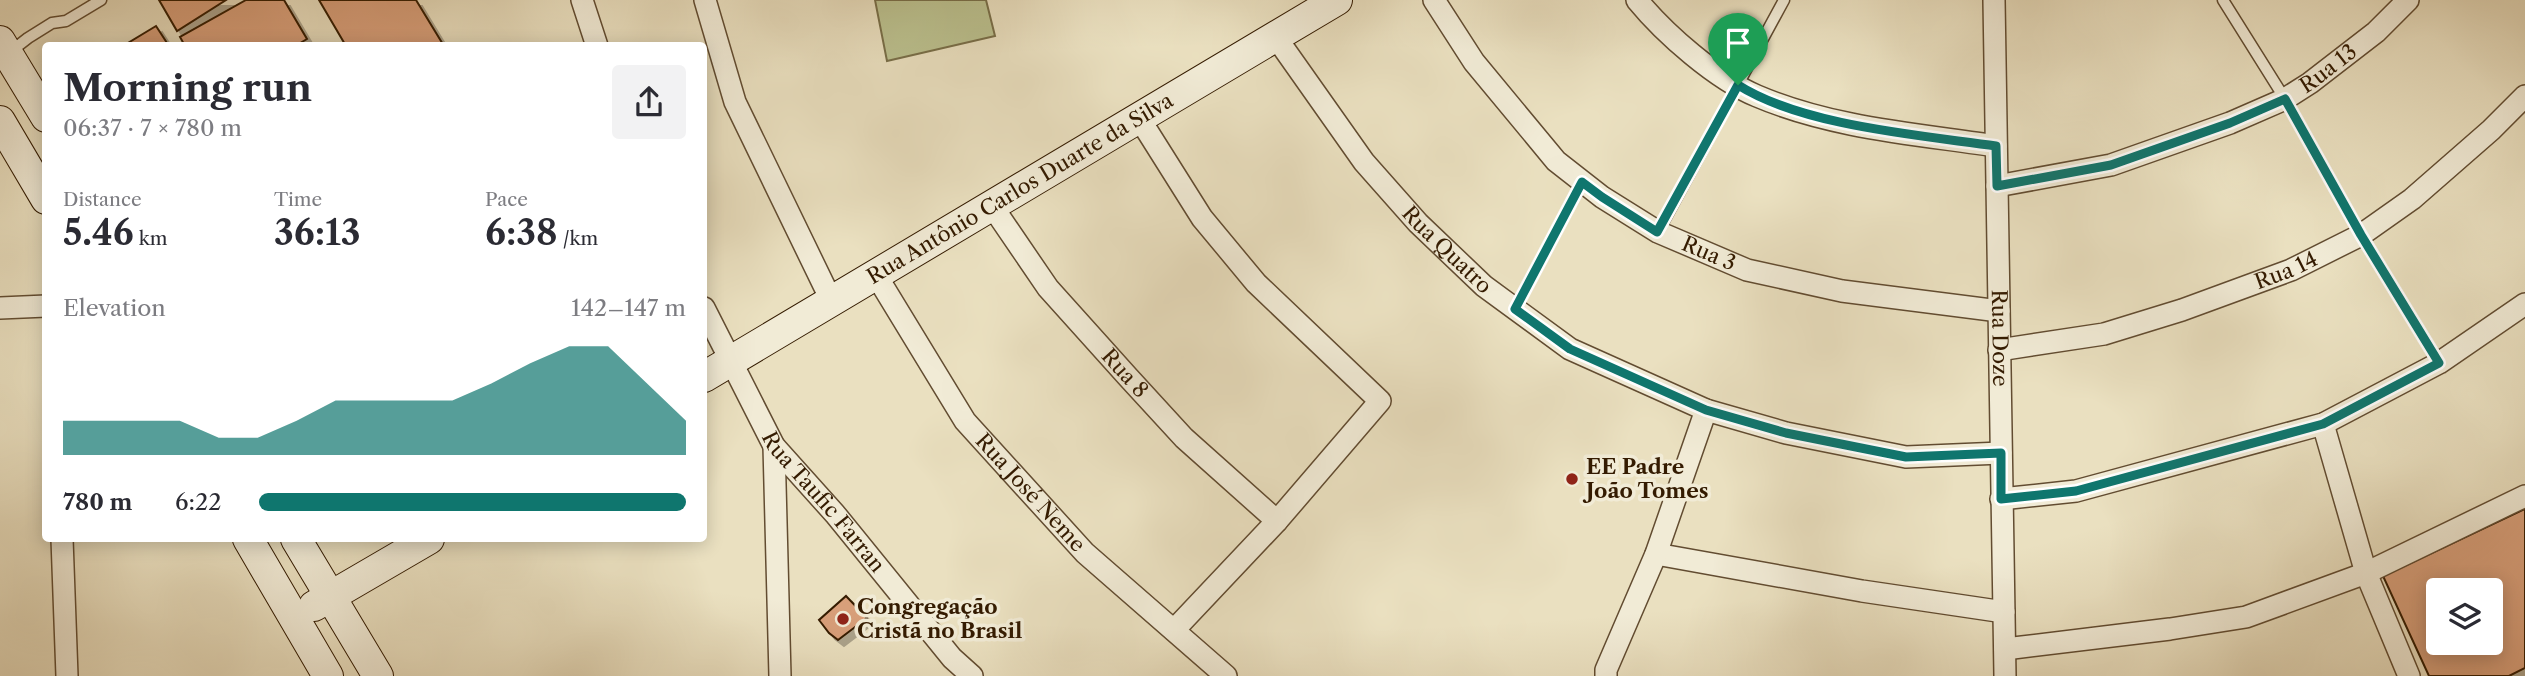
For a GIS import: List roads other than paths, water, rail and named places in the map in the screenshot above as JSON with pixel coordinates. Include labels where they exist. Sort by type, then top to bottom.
[{"type":"street","points":[[582,0],[596,42]]},
{"type":"street","points":[[705,0],[735,102],[832,302]]},
{"type":"street","name":"Rua Antônio Carlos Duarte da Silva","points":[[707,375],[1337,0]]},
{"type":"street","name":"Rua 3","points":[[1434,0],[1474,62],[1556,161],[1602,197],[1657,232],[1747,270],[1842,290],[1999,311]]},
{"type":"street","points":[[1637,0],[1701,62],[1755,96],[1818,116],[1878,129],[1996,146]]},
{"type":"street","name":"Rua Doze","points":[[1994,0],[2005,676]]},
{"type":"street","name":"Rua 13","points":[[1997,186],[2111,165],[2230,123],[2285,99],[2376,32],[2408,0]]},
{"type":"street","name":"Rua Quatro","points":[[1275,36],[1364,162],[1418,223],[1484,286],[1570,349],[1706,410],[1786,433],[1906,457],[2001,453]]},
{"type":"street","points":[[4,48],[42,110]]},
{"type":"street","name":"Rua 14","points":[[2000,350],[2104,334],[2182,310],[2291,270],[2361,235],[2413,199],[2525,96]]},
{"type":"street","points":[[1139,118],[1202,218],[1256,283],[1380,401],[1277,521],[1174,630]]},
{"type":"street","points":[[0,121],[42,192]]},
{"type":"street","name":"Rua 8","points":[[992,206],[1048,288],[1184,438],[1277,521]]},
{"type":"street","name":"Rua José Neme","points":[[876,275],[965,421],[1084,553],[1226,676]]},
{"type":"street","points":[[2001,499],[2076,491],[2323,424],[2439,363],[2525,304]]},
{"type":"street","points":[[0,308],[42,306]]},
{"type":"street","name":"Rua Taufic Farran","points":[[707,314],[774,446],[835,514],[952,658],[972,676]]},
{"type":"street","points":[[1606,676],[1606,670],[1656,554],[1706,410]]},
{"type":"street","points":[[2323,424],[2366,573],[2409,676]]},
{"type":"street","points":[[774,446],[780,676]]},
{"type":"street","points":[[2005,649],[2246,617],[2366,573],[2525,496]]},
{"type":"street","points":[[62,542],[67,676]]},
{"type":"street","points":[[249,542],[328,676]]},
{"type":"street","points":[[298,542],[378,676]]},
{"type":"street","points":[[294,617],[424,542]]},
{"type":"street","points":[[1656,554],[1838,587],[2004,612]]},
{"type":"lane","points":[[4,48],[52,23],[66,21],[101,0]]},
{"type":"lane","points":[[1657,232],[1784,0]]},
{"type":"lane","points":[[2223,0],[2285,99],[2361,235],[2439,363]]},
{"type":"lane","points":[[1515,309],[1582,182]]},
{"type":"place","name":"EE Padre João Tomes","points":[[1572,479]]},
{"type":"place","name":"Congregação Cristã no Brasil","points":[[843,619]]}]
